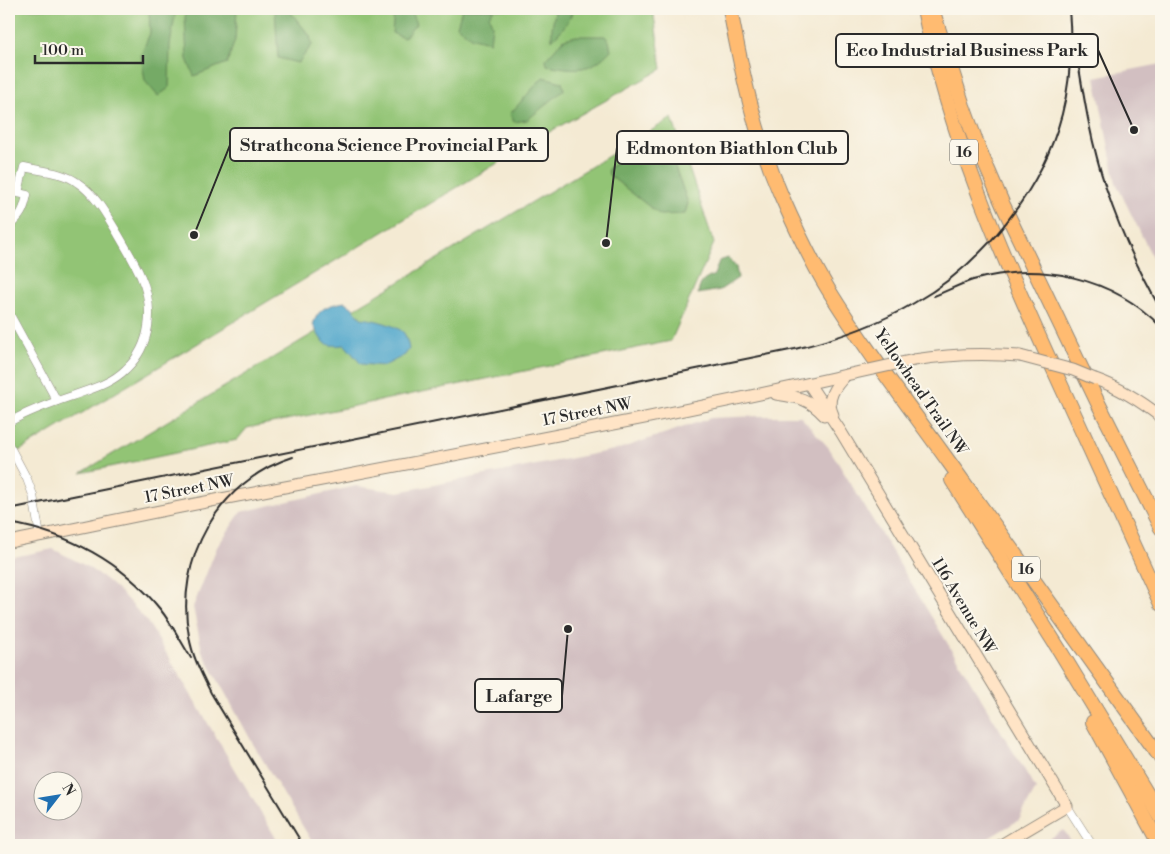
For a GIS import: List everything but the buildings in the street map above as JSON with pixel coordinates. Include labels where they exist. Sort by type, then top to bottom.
[{"type":"highway","name":"Yellowhead Trail NW","points":[[730,9],[743,78],[763,150],[810,256],[828,288],[891,381],[1161,758]]},
{"type":"highway","name":"16","points":[[924,9],[949,106],[979,195],[1018,291],[1161,604]]},
{"type":"highway","points":[[932,9],[963,106],[1003,205],[1096,401],[1161,528]]},
{"type":"highway","points":[[891,381],[946,472],[1060,651],[1161,817]]},
{"type":"highway","points":[[1115,504],[1161,584]]},
{"type":"highway","points":[[1060,651],[1078,695],[1160,845]]},
{"type":"main road","name":"17 Street NW","points":[[9,542],[229,497],[502,446],[938,356],[1020,356],[1073,370],[1102,381],[1150,408],[1161,417]]},
{"type":"main road","points":[[841,432],[830,408],[832,395],[837,384],[846,375]]},
{"type":"main road","name":"116 Avenue NW","points":[[809,384],[841,432],[1067,806]]},
{"type":"main road","points":[[765,393],[796,396],[807,400],[818,408],[841,432]]},
{"type":"main road","points":[[1001,845],[1067,806]]},
{"type":"street","points":[[9,226],[22,213],[25,205],[27,195],[18,193],[24,167],[72,178],[80,183],[103,209],[142,278],[149,314],[144,342],[136,358],[115,379],[9,422]]},
{"type":"street","points":[[9,313],[57,401]]},
{"type":"street","points":[[9,445],[27,479],[33,495],[40,536]]},
{"type":"street","name":"116 Avenue NW","points":[[1067,806],[1092,845]]},
{"type":"shaded area","points":[[1161,64],[1161,275],[1116,183],[1095,77]]},
{"type":"shaded area","points":[[800,416],[829,448],[1036,789],[1019,820],[977,845],[314,845],[252,742],[202,651],[193,607],[217,547],[241,512],[356,486],[398,492],[619,449],[711,418]]},
{"type":"shaded area","points":[[53,549],[86,566],[105,579],[146,620],[280,845],[9,845],[9,558]]},
{"type":"shaded area","points":[[1064,830],[1073,845],[1039,845]]},
{"type":"green space","points":[[9,9],[653,9],[662,69],[551,131],[9,457]]},
{"type":"green space","points":[[149,9],[176,9],[170,45],[169,88],[158,96],[145,81],[141,55],[150,33]]},
{"type":"green space","points":[[187,9],[237,9],[235,40],[227,63],[194,76],[187,59],[185,17]]},
{"type":"green space","points":[[275,9],[288,9],[310,36],[312,45],[298,63],[278,58]]},
{"type":"green space","points":[[389,9],[410,9],[416,24],[404,38],[392,33],[394,12]]},
{"type":"green space","points":[[462,9],[494,9],[489,16],[492,25],[490,42],[472,38],[457,26]]},
{"type":"green space","points":[[553,9],[573,9],[565,26],[552,40],[555,12]]},
{"type":"green space","points":[[576,36],[605,36],[609,41],[611,50],[596,63],[582,68],[574,69],[547,65],[546,59],[564,39]]},
{"type":"green space","points":[[543,77],[562,82],[564,90],[527,120],[514,122],[510,114]]},
{"type":"green space","points":[[672,118],[714,243],[671,341],[247,428],[237,440],[81,473]]},
{"type":"green space","points":[[650,146],[665,148],[670,153],[688,203],[685,214],[660,215],[609,175],[608,169],[626,155]]},
{"type":"green space","points":[[728,258],[736,267],[738,278],[720,290],[698,294],[703,282],[714,275],[719,261]]},
{"type":"water","points":[[345,302],[361,318],[378,321],[401,330],[407,339],[409,349],[405,355],[384,366],[361,364],[345,345],[332,345],[324,342],[313,325],[315,319],[324,308]]},
{"type":"railway","points":[[9,509],[795,349],[841,336],[886,318],[939,287],[963,268],[986,246],[1025,197],[1053,142],[1062,114],[1070,61],[1069,9]]},
{"type":"railway","points":[[1075,43],[1091,134],[1100,170],[1130,251],[1161,310]]},
{"type":"railway","points":[[934,296],[973,280],[1023,272],[1049,273],[1098,285],[1121,296],[1142,310],[1161,327]]},
{"type":"railway","points":[[293,457],[267,468],[243,484],[224,504],[208,527],[196,552],[189,579],[186,607],[190,643],[204,679],[303,845]]},
{"type":"railway","points":[[9,523],[52,534],[73,542],[92,552],[129,577],[160,609],[191,658]]},
{"type":"place","name":"Eco Industrial Business Park","points":[[1134,130]]},
{"type":"place","name":"Strathcona Science Provincial Park","points":[[194,235]]},
{"type":"place","name":"Edmonton Biathlon Club","points":[[606,243]]},
{"type":"place","name":"Lafarge","points":[[568,629]]}]
